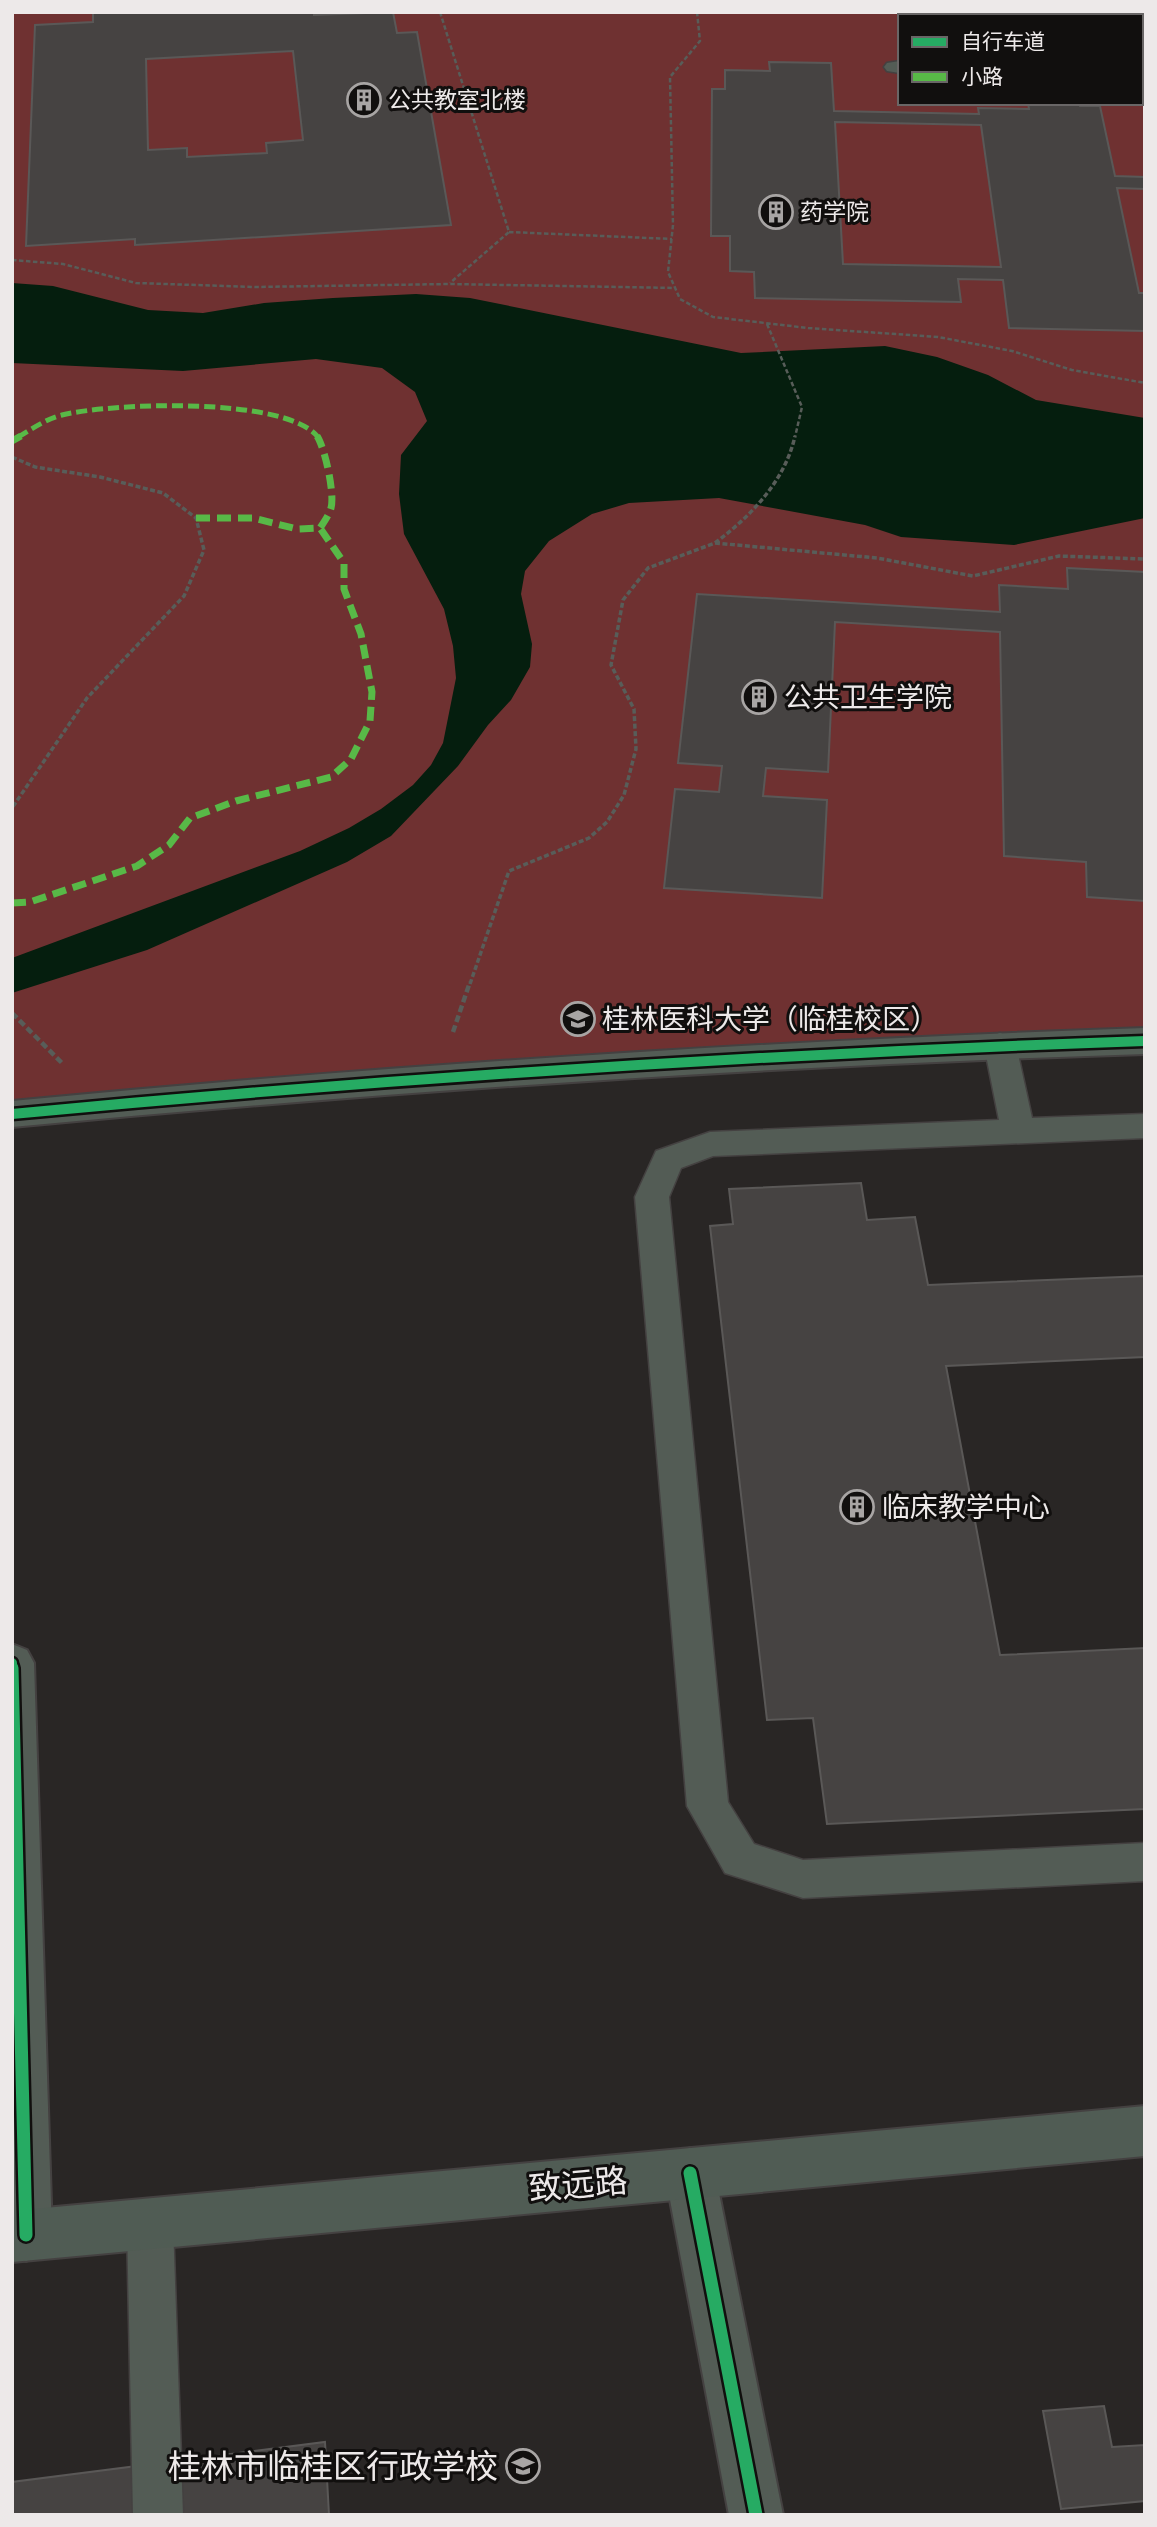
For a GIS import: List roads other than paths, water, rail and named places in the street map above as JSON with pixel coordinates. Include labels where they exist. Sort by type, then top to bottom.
[{"type":"main road","name":"致远路","points":[[19,2236],[1145,2131]]},
{"type":"street","points":[[12,1114],[437,1078],[853,1051],[1145,1041]]},
{"type":"street","points":[[12,1663],[19,2236]]},
{"type":"street","points":[[691,2173],[756,2515]]},
{"type":"lane","points":[[1000,1045],[1018,1130]]},
{"type":"lane","points":[[1145,1126],[710,1144],[668,1160],[652,1197],[708,1806],[740,1859],[803,1879],[1145,1862]]},
{"type":"lane","points":[[150,2224],[158,2515]]},
{"type":"place","name":"公共教室北楼","points":[[364,100]]},
{"type":"place","name":"药学院","points":[[776,212]]},
{"type":"place","name":"公共卫生学院","points":[[759,697]]},
{"type":"place","name":"桂林医科大学（临桂校区）","points":[[578,1019]]},
{"type":"place","name":"临床教学中心","points":[[857,1507]]},
{"type":"place","name":"桂林市临桂区行政学校","points":[[523,2466]]}]
